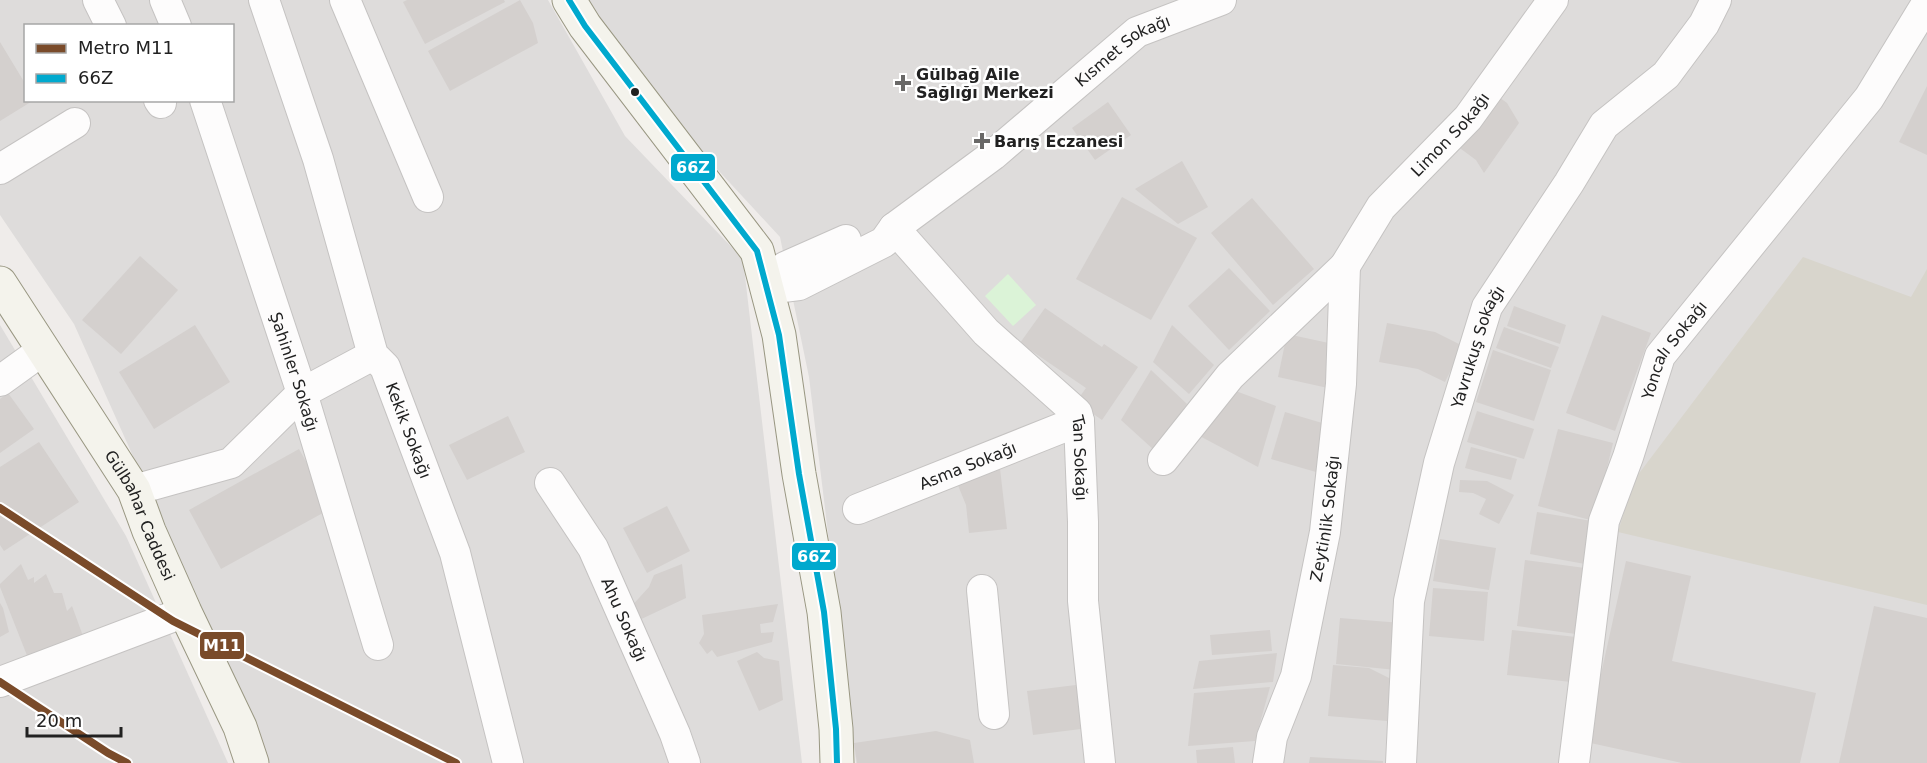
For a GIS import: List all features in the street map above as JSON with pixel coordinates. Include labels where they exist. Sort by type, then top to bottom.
[{"type":"street","points":[[98,0],[110,24]]},
{"type":"street","points":[[165,0],[175,24]]},
{"type":"street","name":"Kekik Sokağı","points":[[264,0],[318,159],[372,355],[385,367],[455,553],[508,763]]},
{"type":"street","points":[[345,0],[428,196]]},
{"type":"street","points":[[554,0],[575,34],[746,254],[765,343],[804,618],[818,763]]},
{"type":"street","points":[[569,0],[585,26],[757,251],[779,335],[799,474],[825,612],[837,763]]},
{"type":"street","name":"Kısmet Sokağı","points":[[894,228],[993,154],[1137,32],[1221,0]]},
{"type":"street","name":"Limon Sokağı","points":[[1345,266],[1381,207],[1468,118],[1553,0]]},
{"type":"street","name":"Yavrukuş Sokağı","points":[[1401,763],[1409,601],[1438,463],[1487,307],[1569,183],[1604,125],[1666,75],[1704,24],[1716,0]]},
{"type":"street","name":"Yoncalı Sokağı","points":[[1574,763],[1604,521],[1628,457],[1660,356],[1869,98],[1927,3]]},
{"type":"street","name":"Şahinler Sokağı","points":[[206,102],[302,393],[378,645]]},
{"type":"street","points":[[0,169],[75,123]]},
{"type":"street","points":[[767,289],[785,267],[877,225],[894,228]]},
{"type":"street","name":"Tan Sokağı","points":[[894,228],[986,332],[1077,413],[1083,522],[1083,601],[1100,763]]},
{"type":"street","points":[[1163,460],[1230,376],[1345,266]]},
{"type":"street","name":"Zeytinlik Sokağı","points":[[1268,763],[1272,737],[1296,676],[1325,532],[1341,384],[1345,266]]},
{"type":"street","name":"Gülbahar Caddesi","points":[[0,283],[134,490],[149,531],[185,612],[240,727],[252,763]]},
{"type":"street","points":[[0,381],[43,350]]},
{"type":"street","points":[[134,490],[231,463],[302,393],[372,355]]},
{"type":"street","name":"Asma Sokağı","points":[[858,509],[1079,422]]},
{"type":"street","name":"Ahu Sokağı","points":[[550,483],[593,548],[675,734],[685,763]]},
{"type":"street","points":[[982,590],[994,714]]},
{"type":"street","points":[[0,682],[185,612]]},
{"type":"shaded area","points":[[0,0],[548,0],[625,136],[743,259],[802,763],[265,763],[174,548],[74,324],[0,215]]},
{"type":"shaded area","points":[[588,0],[1927,0],[1927,763],[856,763],[809,377],[780,237],[620,64]]},
{"type":"shaded area","points":[[1803,257],[1911,297],[1927,269],[1927,605],[1618,532],[1634,480]]},
{"type":"shaded area","points":[[0,325],[126,536],[228,763],[0,763]]},
{"type":"green space","points":[[1008,274],[1036,305],[1013,326],[985,296]]},
{"type":"building","points":[[407,0],[504,0],[505,2],[425,44],[403,2]]},
{"type":"building","points":[[520,0],[533,23],[538,43],[450,91],[428,51]]},
{"type":"building","points":[[0,42],[24,82],[24,102],[31,102],[0,121]]},
{"type":"building","points":[[1927,86],[1927,155],[1899,142]]},
{"type":"building","points":[[1492,92],[1507,103],[1519,123],[1484,173],[1476,160],[1453,143]]},
{"type":"building","points":[[1108,102],[1131,135],[1095,160],[1072,128]]},
{"type":"building","points":[[1182,161],[1208,207],[1178,224],[1135,189]]},
{"type":"building","points":[[1122,197],[1197,238],[1151,320],[1076,279]]},
{"type":"building","points":[[1252,198],[1314,269],[1273,305],[1211,233]]},
{"type":"building","points":[[140,256],[178,290],[121,354],[82,320]]},
{"type":"building","points":[[1229,268],[1270,311],[1229,350],[1188,306]]},
{"type":"building","points":[[1514,306],[1566,325],[1560,344],[1507,326]]},
{"type":"building","points":[[1045,308],[1102,347],[1104,344],[1138,367],[1102,420],[1076,402],[1086,388],[1020,343]]},
{"type":"building","points":[[1602,315],[1651,333],[1615,431],[1566,413]]},
{"type":"building","points":[[1387,323],[1435,332],[1463,346],[1445,382],[1418,369],[1379,362]]},
{"type":"building","points":[[195,325],[230,382],[154,429],[119,372]]},
{"type":"building","points":[[1172,325],[1214,365],[1189,394],[1153,362]]},
{"type":"building","points":[[1504,327],[1559,347],[1551,368],[1496,348]]},
{"type":"building","points":[[1287,334],[1338,345],[1328,388],[1278,377]]},
{"type":"building","points":[[1493,350],[1551,370],[1534,421],[1476,402]]},
{"type":"building","points":[[1151,370],[1187,404],[1154,450],[1121,420]]},
{"type":"building","points":[[1225,387],[1276,406],[1258,467],[1194,433]]},
{"type":"building","points":[[8,393],[34,429],[0,453],[0,399]]},
{"type":"building","points":[[1477,411],[1534,429],[1524,459],[1467,442]]},
{"type":"building","points":[[1285,412],[1329,425],[1316,472],[1271,459]]},
{"type":"building","points":[[508,416],[525,452],[467,480],[449,445]]},
{"type":"building","points":[[1558,429],[1613,443],[1594,521],[1538,506]]},
{"type":"building","points":[[39,442],[79,502],[4,551],[0,545],[0,467]]},
{"type":"building","points":[[1471,447],[1517,459],[1511,480],[1465,468]]},
{"type":"building","points":[[299,449],[332,508],[221,569],[189,510]]},
{"type":"building","points":[[999,460],[1007,529],[969,533],[966,505],[955,478]]},
{"type":"building","points":[[1460,480],[1487,481],[1514,495],[1499,524],[1479,514],[1486,499],[1473,493],[1459,492]]},
{"type":"building","points":[[667,506],[690,551],[647,573],[623,528]]},
{"type":"building","points":[[1537,512],[1592,521],[1585,564],[1530,554]]},
{"type":"building","points":[[1440,539],[1496,548],[1489,590],[1433,581]]},
{"type":"building","points":[[1525,560],[1585,568],[1576,634],[1517,626]]},
{"type":"building","points":[[1626,561],[1691,576],[1672,661],[1816,693],[1800,763],[1682,763],[1586,742]]},
{"type":"building","points":[[21,564],[28,580],[34,577],[34,583],[46,574],[54,593],[62,593],[67,611],[72,606],[83,636],[28,658],[0,587],[0,584]]},
{"type":"building","points":[[682,564],[686,598],[635,622],[629,609],[649,587],[654,575]]},
{"type":"building","points":[[1433,588],[1488,592],[1484,641],[1429,636]]},
{"type":"building","points":[[0,603],[9,632],[0,637]]},
{"type":"building","points":[[778,604],[773,622],[760,624],[761,633],[774,632],[772,642],[717,657],[712,650],[707,654],[699,643],[704,634],[702,615]]},
{"type":"building","points":[[1874,606],[1927,618],[1927,763],[1839,763]]},
{"type":"building","points":[[1340,618],[1401,623],[1396,670],[1336,664]]},
{"type":"building","points":[[1270,630],[1272,651],[1212,655],[1210,635]]},
{"type":"building","points":[[1512,630],[1576,637],[1571,682],[1507,675]]},
{"type":"building","points":[[757,652],[764,658],[779,661],[783,700],[759,711],[737,661]]},
{"type":"building","points":[[1277,653],[1273,682],[1193,689],[1199,661]]},
{"type":"building","points":[[1333,665],[1369,668],[1391,679],[1387,721],[1328,716]]},
{"type":"building","points":[[1084,684],[1089,728],[1033,735],[1027,691]]},
{"type":"building","points":[[1270,687],[1255,741],[1188,746],[1194,693]]},
{"type":"building","points":[[936,731],[970,740],[974,763],[857,763],[854,743]]},
{"type":"building","points":[[1233,747],[1235,763],[1197,763],[1196,750]]},
{"type":"building","points":[[1310,757],[1383,761],[1383,763],[1309,763]]},
{"type":"metro line","name":"M11","points":[[0,508],[173,621],[456,763]]},
{"type":"metro line","name":"M11","points":[[0,682],[127,763]]},
{"type":"transit line","name":"66Z","points":[[569,0],[585,26],[757,251],[779,335],[799,474],[824,612],[836,729],[837,763]]},
{"type":"place","name":"Gülbağ Aile Sağlığı Merkezi","points":[[903,83]]},
{"type":"place","name":"Barış Eczanesi","points":[[982,141]]}]
